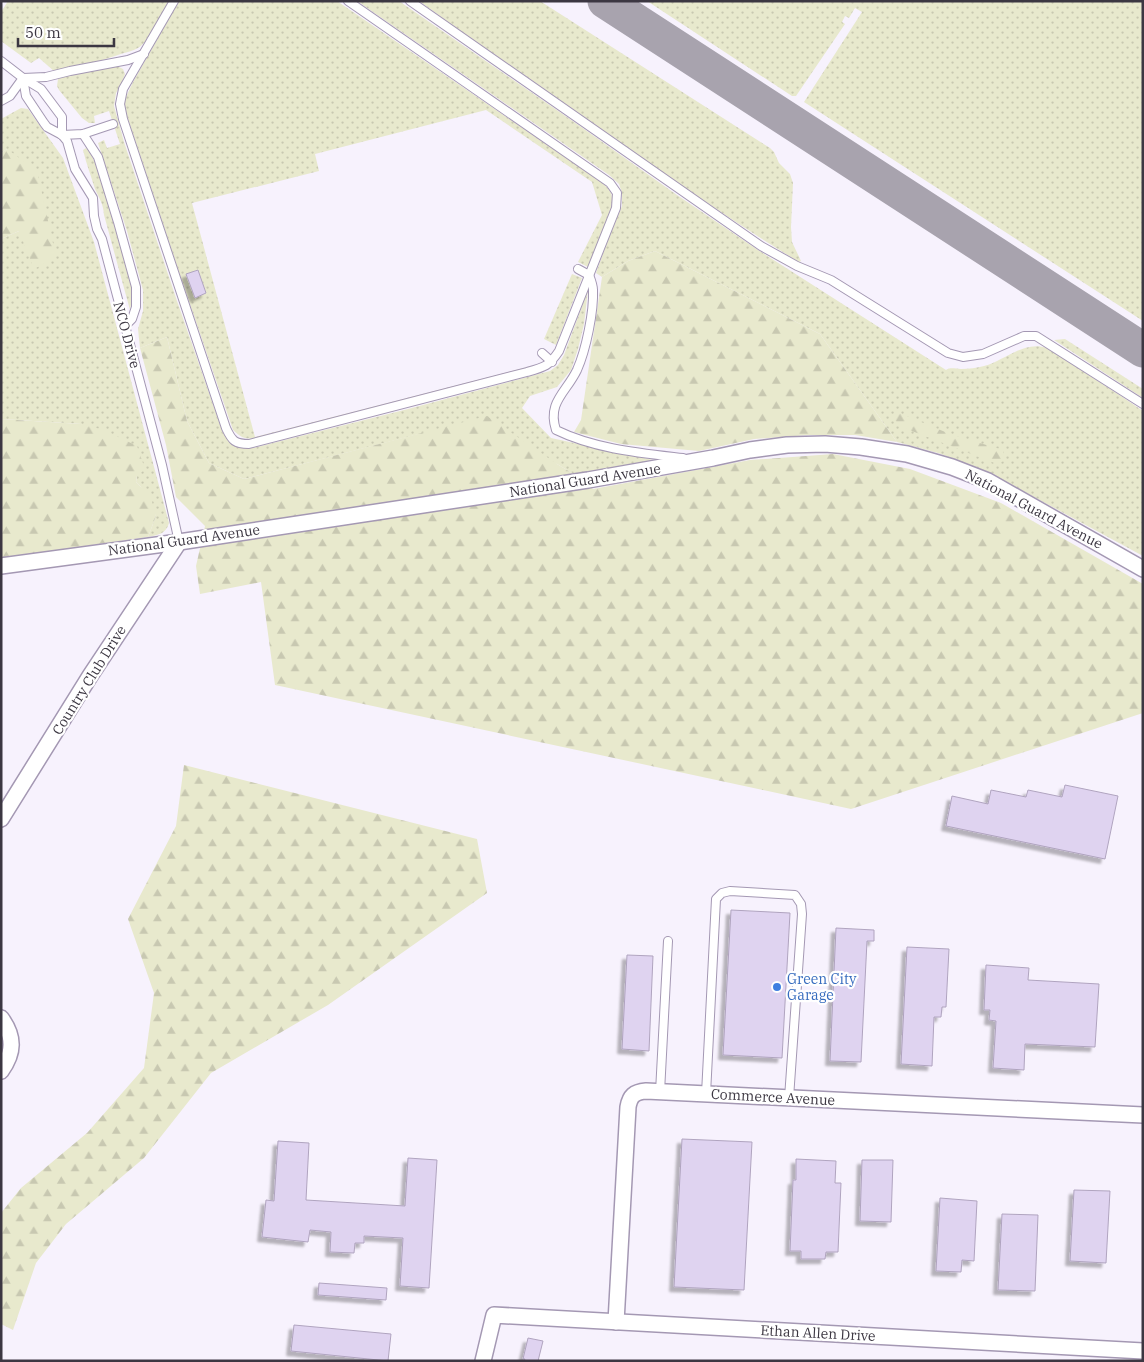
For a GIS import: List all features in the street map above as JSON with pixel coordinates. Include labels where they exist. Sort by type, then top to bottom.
[{"type":"street","name":"National Guard Avenue","points":[[1,566],[179,542],[588,480],[750,450],[787,445],[825,444],[907,454],[952,466],[988,481],[1143,569]]},
{"type":"street","name":"Country Club Drive","points":[[1,819],[90,676],[179,542]]},
{"type":"street","points":[[1,1018],[10,1033],[12,1048],[8,1060],[1,1071]]},
{"type":"street","name":"Commerce Avenue","points":[[616,1322],[629,1103],[632,1096],[637,1092],[1143,1115]]},
{"type":"street","name":"Ethan Allen Drive","points":[[483,1361],[494,1316],[1143,1351]]},
{"type":"lane","points":[[174,1],[123,89],[120,104],[123,119],[226,428],[231,437],[239,444],[259,442],[527,372],[552,362],[559,351],[616,208],[617,193],[610,183],[348,1]]},
{"type":"lane","points":[[410,1],[761,246],[797,266],[831,280],[948,353],[963,357],[983,354],[1024,336],[1036,336],[1143,404]]},
{"type":"lane","points":[[23,78],[46,78],[70,71],[128,60],[144,54]]},
{"type":"lane","name":"NCO Drive","points":[[1,61],[41,89],[62,117],[62,135],[67,141],[75,169],[93,198],[97,230],[102,239],[162,465],[179,542]]},
{"type":"lane","points":[[1,100],[10,96],[23,78]]},
{"type":"lane","points":[[23,78],[26,96],[44,123],[47,127],[62,135],[83,134],[113,124]]},
{"type":"lane","points":[[83,134],[98,157],[136,287],[136,307],[132,319],[125,326]]},
{"type":"lane","points":[[578,269],[589,275],[593,288],[593,308],[583,352],[576,371],[554,408],[553,420],[556,430],[571,438],[610,447],[700,460]]},
{"type":"lane","points":[[542,353],[552,362]]},
{"type":"lane","points":[[706,1094],[716,899],[722,893],[730,891],[795,895],[800,904],[802,914],[789,1098]]},
{"type":"lane","points":[[660,1092],[668,941]]},
{"type":"green space","points":[[8,1],[170,1],[151,35],[137,49],[100,61],[55,72],[39,58],[31,63],[1,41],[1,12]]},
{"type":"green space","points":[[179,1],[337,1],[602,183],[611,193],[611,209],[600,241],[588,267],[578,262],[602,215],[592,182],[486,110],[315,154],[319,171],[192,203],[255,437],[535,365],[536,367],[261,438],[246,438],[233,430],[125,110],[125,99]],"holes":[[[197,270],[206,293],[195,298],[186,275]]]},
{"type":"green space","points":[[357,1],[399,1],[758,250],[946,370],[951,368],[967,369],[981,367],[1023,349],[1039,346],[1047,348],[1143,411],[1143,556],[986,471],[938,453],[897,442],[820,334],[655,251],[628,261],[602,277],[596,273],[622,206],[622,193],[619,184],[609,175]]},
{"type":"green space","points":[[419,1],[540,1],[770,148],[779,163],[790,174],[793,183],[792,242],[801,261],[799,262],[710,204]]},
{"type":"green space","points":[[647,1],[1143,1],[1143,321],[804,102],[862,12],[855,8],[849,18],[845,16],[842,22],[845,24],[796,96],[792,96]]},
{"type":"green space","points":[[117,66],[123,69],[125,74],[116,93],[114,106],[124,142],[223,433],[253,448],[550,371],[558,365],[564,355],[588,290],[584,324],[571,370],[557,387],[530,396],[522,408],[551,438],[658,461],[577,476],[557,464],[419,434],[244,479],[209,463],[187,421],[167,337],[140,348],[138,329],[143,311],[143,290],[127,231],[98,143],[104,140],[107,148],[120,144],[109,111],[94,116],[95,123],[89,123],[82,118],[57,86],[58,79],[72,74]]},
{"type":"green space","points":[[21,108],[28,109],[63,158],[94,242],[169,523],[166,530],[158,535],[148,537],[156,516],[141,487],[136,482],[137,476],[81,424],[1,419],[1,239],[19,231],[7,149],[1,153],[1,119]]},
{"type":"green space","points":[[86,148],[100,176],[128,270],[132,294],[130,310],[102,204],[84,155],[83,150]]},
{"type":"green space","points":[[7,149],[37,171],[56,257],[34,269],[19,231],[1,239],[1,153]]},
{"type":"green space","points":[[655,251],[820,334],[897,442],[855,435],[809,435],[754,439],[699,451],[621,444],[574,432],[581,420],[602,277],[628,261]]},
{"type":"green space","points":[[572,274],[582,278],[556,345],[544,339]]},
{"type":"green space","points":[[167,337],[187,421],[209,463],[244,479],[487,416],[577,476],[593,489],[750,460],[833,454],[910,469],[1001,503],[1143,584],[1143,713],[851,809],[275,685],[261,582],[200,594],[196,566],[205,526],[176,497],[166,445],[140,348]]},
{"type":"green space","points":[[1065,339],[1143,389],[1143,398],[1054,340]]},
{"type":"green space","points":[[897,412],[950,434],[1003,450],[1005,460],[997,464],[899,426],[894,418]]},
{"type":"green space","points":[[1,419],[81,424],[104,430],[137,446],[145,469],[137,476],[136,482],[149,491],[156,516],[148,537],[1,558]]},
{"type":"green space","points":[[184,765],[477,839],[487,893],[328,1005],[211,1073],[144,1158],[66,1224],[36,1263],[13,1330],[1,1324],[1,1213],[21,1188],[87,1133],[144,1068],[154,993],[128,919],[176,826]]},
{"type":"building","points":[[198,270],[206,293],[195,298],[186,274]]},
{"type":"building","points":[[1065,785],[1118,796],[1105,859],[946,826],[952,796],[988,804],[991,790],[1026,797],[1028,790],[1062,797]]},
{"type":"building","points":[[731,910],[790,913],[782,1058],[723,1055]]},
{"type":"building","points":[[836,928],[874,930],[874,941],[867,941],[861,1062],[830,1061]]},
{"type":"building","points":[[907,947],[949,949],[946,1007],[942,1007],[941,1017],[934,1017],[932,1066],[901,1064]]},
{"type":"building","points":[[627,955],[653,956],[649,1051],[622,1049]]},
{"type":"building","points":[[986,965],[1029,968],[1028,980],[1099,984],[1095,1047],[1025,1044],[1024,1070],[993,1068],[996,1021],[989,1020],[990,1010],[984,1010]]},
{"type":"building","points":[[682,1139],[752,1142],[744,1290],[674,1287]]},
{"type":"building","points":[[278,1141],[309,1143],[306,1200],[405,1206],[408,1158],[437,1160],[429,1288],[400,1286],[403,1238],[364,1236],[364,1243],[355,1243],[354,1253],[330,1252],[331,1232],[310,1230],[308,1242],[262,1237],[266,1200],[274,1201]]},
{"type":"building","points":[[796,1159],[836,1161],[835,1183],[841,1183],[838,1252],[826,1252],[825,1259],[801,1259],[801,1251],[790,1251],[793,1180],[796,1180]]},
{"type":"building","points":[[862,1160],[893,1160],[891,1222],[860,1221]]},
{"type":"building","points":[[1074,1190],[1110,1191],[1106,1263],[1070,1261]]},
{"type":"building","points":[[940,1198],[977,1201],[974,1261],[962,1260],[961,1272],[936,1271]]},
{"type":"building","points":[[1002,1214],[1038,1215],[1035,1291],[998,1290]]},
{"type":"building","points":[[319,1283],[387,1288],[386,1300],[318,1295]]},
{"type":"building","points":[[294,1325],[391,1334],[388,1361],[291,1351]]},
{"type":"building","points":[[528,1338],[543,1341],[538,1361],[524,1361],[525,1359],[523,1359]]},
{"type":"taxiway","points":[[605,1],[1143,350]]},
{"type":"place","name":"Green City Garage","points":[[777,987]]}]
